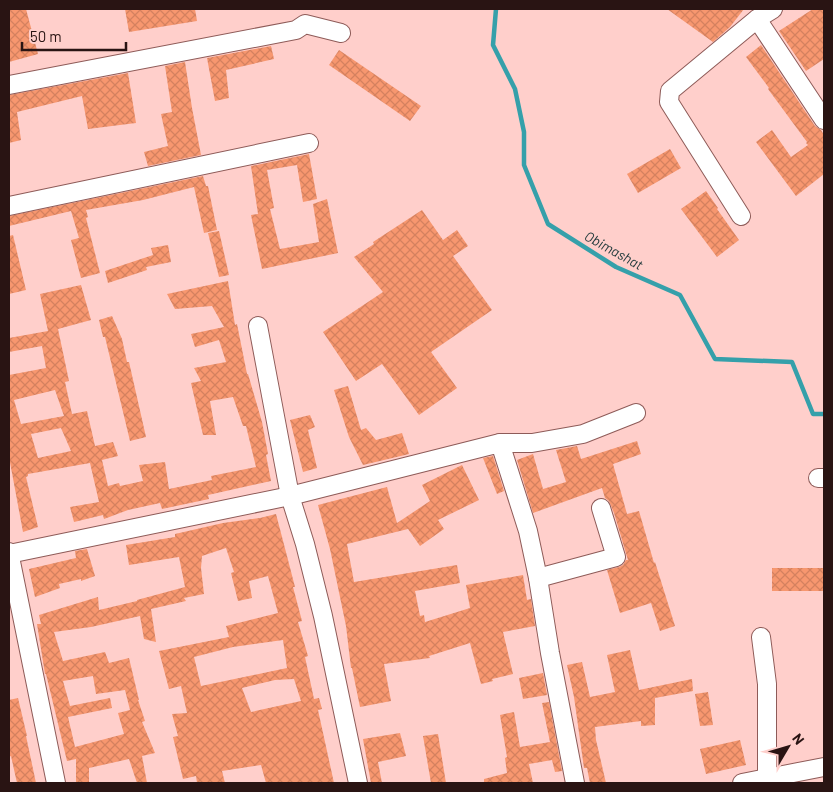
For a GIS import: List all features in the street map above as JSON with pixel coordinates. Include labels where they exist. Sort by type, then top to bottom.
[{"type":"street","points":[[741,216],[669,102],[670,91],[757,19],[773,9]]},
{"type":"street","points":[[757,19],[824,120]]},
{"type":"street","points":[[9,85],[296,30],[305,24],[341,33]]},
{"type":"street","points":[[9,206],[309,143]]},
{"type":"street","points":[[258,326],[290,496],[305,544],[323,616],[358,783]]},
{"type":"street","points":[[56,783],[9,554],[290,496],[500,443],[532,443],[583,434],[636,413]]},
{"type":"street","points":[[500,443],[528,531],[575,783]]},
{"type":"street","points":[[538,578],[616,557],[601,508]]},
{"type":"street","points":[[761,637],[768,684],[771,780]]},
{"type":"street","points":[[742,783],[771,780],[824,767]]},
{"type":"building","points":[[9,9],[26,9],[38,54],[9,62]]},
{"type":"building","points":[[125,9],[195,9],[197,21],[129,32]]},
{"type":"building","points":[[667,9],[744,9],[730,27],[713,42]]},
{"type":"building","points":[[813,9],[824,9],[824,59],[806,71],[779,31]]},
{"type":"building","points":[[761,45],[815,126],[824,135],[824,174],[796,196],[756,142],[772,130],[791,157],[808,145],[746,57]]},
{"type":"building","points":[[271,46],[274,59],[226,70],[229,98],[215,101],[207,58]]},
{"type":"building","points":[[339,50],[421,106],[410,121],[329,65]]},
{"type":"building","points":[[185,62],[201,155],[148,166],[144,152],[168,146],[161,114],[172,112],[165,66]]},
{"type":"building","points":[[128,73],[136,123],[88,129],[82,96],[17,112],[21,140],[9,143],[9,95]]},
{"type":"building","points":[[670,149],[681,168],[638,193],[627,174]]},
{"type":"building","points":[[309,154],[317,199],[303,202],[297,165],[267,170],[274,208],[270,209],[280,249],[319,242],[313,204],[327,199],[338,253],[262,269],[251,215],[258,214],[251,166]]},
{"type":"building","points":[[203,176],[206,186],[208,186],[217,230],[204,233],[194,187],[143,200],[86,210],[88,217],[86,218],[100,273],[81,278],[71,240],[79,238],[71,211],[9,226],[9,216]]},
{"type":"building","points":[[706,191],[739,240],[717,257],[681,209]]},
{"type":"building","points":[[422,210],[443,240],[457,230],[468,246],[453,256],[492,310],[431,352],[457,388],[419,415],[382,364],[356,381],[323,332],[383,292],[354,257],[374,244],[373,242]]},
{"type":"building","points":[[219,231],[229,275],[219,277],[208,233]]},
{"type":"building","points":[[13,235],[26,290],[9,294],[9,236]]},
{"type":"building","points":[[168,245],[171,262],[146,267],[147,270],[108,283],[105,271],[153,255],[151,248]]},
{"type":"building","points":[[228,281],[235,325],[237,324],[247,374],[262,422],[271,481],[208,495],[209,499],[162,509],[160,503],[128,510],[104,519],[103,515],[74,522],[70,507],[99,502],[90,463],[28,474],[26,477],[38,527],[23,532],[9,457],[9,375],[46,368],[42,346],[9,352],[9,338],[48,331],[40,294],[81,285],[91,320],[58,329],[69,381],[65,382],[72,414],[87,411],[95,446],[113,442],[118,456],[102,460],[108,486],[119,483],[120,486],[143,481],[139,465],[165,462],[169,489],[212,480],[211,476],[256,467],[246,426],[243,426],[233,397],[210,401],[216,435],[203,435],[191,383],[201,381],[194,368],[226,362],[219,340],[195,347],[191,334],[224,327],[212,306],[175,309],[167,294]],"holes":[[[55,390],[64,416],[21,424],[14,400]],[[61,428],[71,451],[38,458],[31,434]]]},
{"type":"building","points":[[112,316],[122,339],[127,362],[129,362],[146,437],[130,441],[105,337],[103,337],[99,320]]},
{"type":"building","points":[[348,386],[361,430],[366,428],[376,440],[402,433],[409,454],[363,465],[349,437],[334,390]]},
{"type":"building","points":[[310,415],[315,427],[308,430],[317,468],[303,472],[290,420]]},
{"type":"building","points":[[637,441],[641,454],[613,464],[627,514],[639,511],[675,626],[660,631],[651,603],[620,613],[607,570],[619,567],[628,560],[614,513],[609,501],[605,498],[602,488],[533,513],[517,460],[533,454],[543,489],[566,482],[556,450],[577,446],[581,459]]},
{"type":"building","points":[[493,456],[504,491],[497,494],[483,458]]},
{"type":"building","points":[[462,465],[479,500],[438,520],[444,529],[420,546],[408,529],[347,544],[354,582],[457,565],[460,583],[415,591],[420,616],[424,615],[425,622],[470,608],[466,585],[523,575],[527,600],[531,599],[535,626],[503,632],[513,674],[481,684],[470,643],[429,656],[430,658],[384,664],[391,701],[360,707],[351,668],[346,626],[330,549],[318,505],[387,487],[397,523],[430,501],[422,485]]},
{"type":"building","points":[[276,514],[302,621],[298,622],[308,656],[305,657],[314,699],[319,698],[322,709],[318,710],[334,783],[266,783],[261,765],[222,771],[225,783],[197,783],[196,776],[183,779],[173,737],[178,736],[172,714],[187,713],[181,686],[169,689],[159,651],[229,637],[226,626],[278,613],[268,576],[249,581],[252,598],[238,601],[231,573],[234,572],[226,548],[202,556],[201,568],[204,594],[184,598],[186,601],[151,609],[156,642],[144,639],[140,616],[91,627],[54,632],[63,661],[105,652],[109,663],[129,658],[138,700],[145,721],[142,722],[155,753],[142,756],[147,783],[137,783],[129,759],[89,768],[89,783],[76,783],[76,759],[67,761],[45,674],[37,624],[41,624],[39,615],[98,597],[99,610],[185,587],[179,557],[129,565],[126,545],[175,537],[175,534],[223,523]],"holes":[[[283,640],[287,668],[201,686],[194,657],[233,647]],[[93,676],[96,694],[125,690],[130,710],[118,713],[124,734],[75,747],[68,717],[112,708],[110,698],[70,706],[63,681]],[[294,679],[301,701],[251,712],[242,688],[275,680]]]},
{"type":"building","points":[[87,549],[95,576],[81,581],[81,579],[59,584],[60,588],[35,597],[29,569],[76,558],[75,551]]},
{"type":"building","points":[[772,568],[824,568],[824,591],[772,591]]},
{"type":"building","points":[[630,650],[639,690],[692,679],[693,691],[655,698],[655,725],[641,726],[641,721],[595,727],[596,740],[606,783],[590,783],[587,768],[584,768],[574,697],[567,665],[582,662],[590,697],[615,692],[607,655]]},
{"type":"building","points":[[543,673],[547,695],[523,699],[519,678]]},
{"type":"building","points":[[708,692],[713,725],[700,726],[695,694]]},
{"type":"building","points":[[18,698],[36,783],[17,783],[11,756],[9,757],[9,700]]},
{"type":"building","points":[[549,702],[562,771],[555,772],[552,760],[529,764],[533,783],[484,783],[484,779],[507,773],[505,758],[507,757],[500,715],[514,712],[520,747],[550,742],[542,703]]},
{"type":"building","points":[[400,733],[406,756],[378,762],[382,783],[371,783],[363,739]]},
{"type":"building","points":[[438,734],[446,783],[431,783],[423,736]]},
{"type":"building","points":[[740,740],[746,765],[706,774],[700,749]]},
{"type":"waterway","name":"Obimashat","points":[[496,9],[493,45],[515,89],[524,132],[524,165],[548,224],[616,267],[680,295],[715,359],[792,362],[813,414],[824,414]]}]
